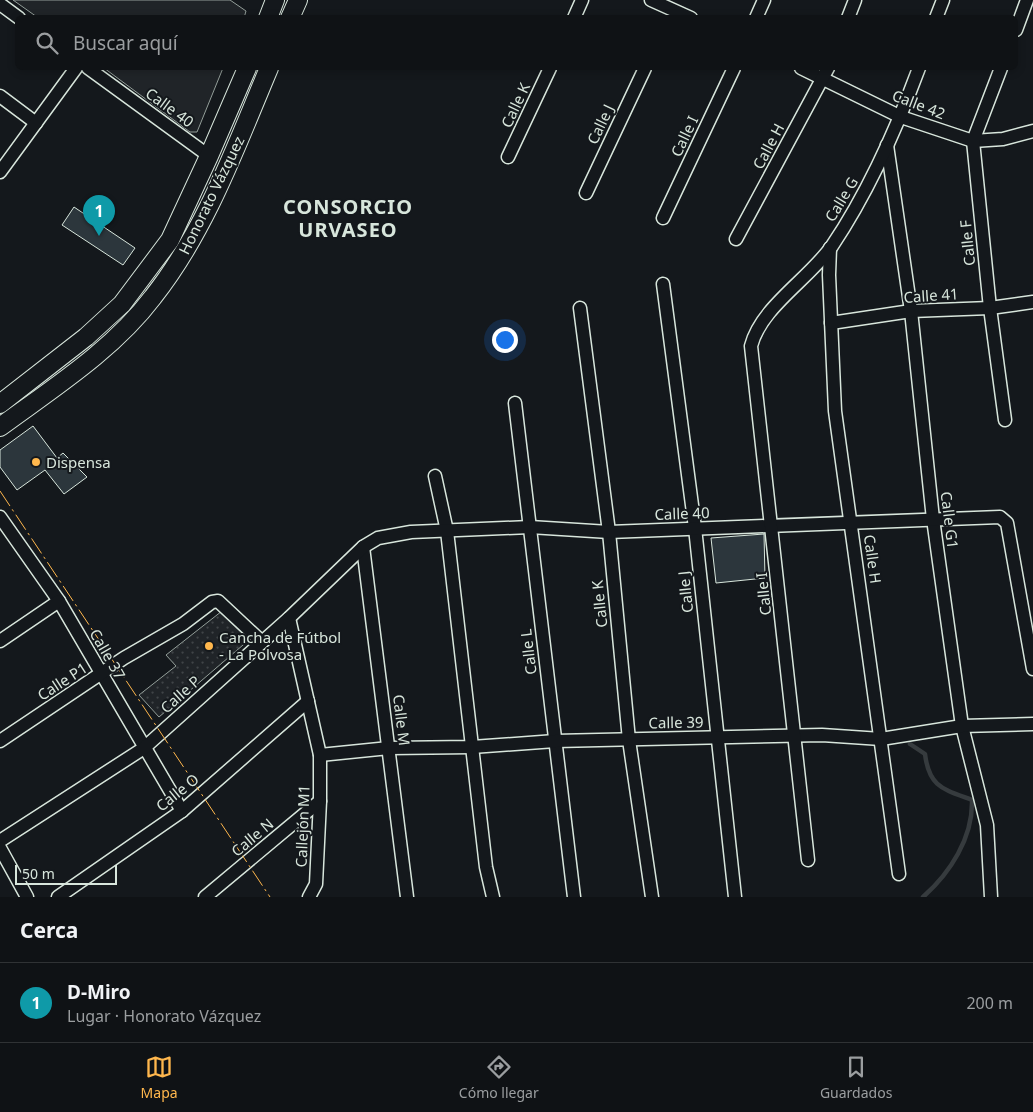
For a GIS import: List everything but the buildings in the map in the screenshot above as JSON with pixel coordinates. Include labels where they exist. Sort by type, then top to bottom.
[{"type":"street","points":[[269,15],[276,0],[294,9]]},
{"type":"street","points":[[575,15],[582,0]]},
{"type":"street","points":[[651,0],[685,15]]},
{"type":"street","points":[[757,15],[764,0]]},
{"type":"street","points":[[849,15],[855,0]]},
{"type":"street","points":[[937,15],[943,0]]},
{"type":"street","points":[[1018,25],[1027,0]]},
{"type":"street","points":[[0,4],[15,15]]},
{"type":"street","points":[[0,172],[75,70]]},
{"type":"street","name":"Calle 40","points":[[91,70],[210,156]]},
{"type":"street","name":"Honorato Vázquez","points":[[0,404],[86,337],[122,304],[170,240],[210,156],[246,70]]},
{"type":"street","name":"Honorato Vázquez","points":[[0,427],[61,382],[114,338],[152,298],[186,251],[228,165],[268,70]]},
{"type":"street","name":"Calle K","points":[[508,157],[549,70]]},
{"type":"street","name":"Calle J","points":[[586,193],[644,70]]},
{"type":"street","name":"Calle I","points":[[663,218],[733,70]]},
{"type":"street","name":"Calle 42","points":[[811,70],[826,73],[901,117],[973,141],[1003,139],[1033,132]]},
{"type":"street","name":"Calle G","points":[[759,326],[830,248],[867,190],[901,117],[917,70]]},
{"type":"street","name":"Calle F","points":[[1000,70],[973,141],[990,308],[1005,420]]},
{"type":"street","name":"Calle H","points":[[736,239],[826,73]]},
{"type":"street","points":[[0,96],[36,123]]},
{"type":"street","name":"Calle G1","points":[[887,145],[911,311],[933,519],[962,726],[987,825],[991,897]]},
{"type":"street","name":"Calle H","points":[[830,248],[829,275],[835,410],[852,522],[899,874]]},
{"type":"street","name":"Calle J","points":[[663,284],[695,528],[716,737],[735,897]]},
{"type":"street","name":"Calle 41","points":[[831,323],[911,311],[990,308],[1033,302]]},
{"type":"street","name":"Calle K","points":[[580,308],[608,532],[629,740],[652,897]]},
{"type":"street","name":"Calle I","points":[[759,326],[751,346],[808,860]]},
{"type":"street","name":"Calle L","points":[[515,404],[574,897]]},
{"type":"street","points":[[435,476],[447,532],[486,867],[493,897]]},
{"type":"street","name":"Calle 37","points":[[0,517],[59,601],[182,811]]},
{"type":"street","name":"Calle 40","points":[[363,547],[378,538],[411,532],[447,532],[530,527],[608,532],[1000,517],[1005,519],[1033,669]]},
{"type":"street","name":"Calle P","points":[[0,841],[144,748],[289,618],[363,547]]},
{"type":"street","name":"Calle M","points":[[363,547],[407,897]]},
{"type":"street","points":[[0,641],[59,601]]},
{"type":"street","name":"Calle P1","points":[[0,741],[102,675],[124,658],[183,624],[212,602],[218,601],[262,642]]},
{"type":"street","name":"Callejón M1","points":[[289,618],[320,755],[316,884],[309,897]]},
{"type":"street","name":"Calle O","points":[[58,897],[182,811],[308,701]]},
{"type":"street","name":"Calle 39","points":[[320,755],[389,748],[472,747],[555,741],[822,735],[881,739],[962,726],[1033,724]]},
{"type":"street","name":"Calle N","points":[[205,897],[320,800]]},
{"type":"street","points":[[0,848],[27,897]]},
{"type":"shaded area","points":[[13,0],[230,0],[246,11],[245,15],[34,15]]},
{"type":"shaded area","points":[[107,70],[222,70],[197,132],[190,132]]},
{"type":"shaded area","points":[[222,611],[250,639],[159,717],[139,695],[176,666],[166,655]]},
{"type":"waterway","points":[[910,744],[925,754],[930,774],[939,785],[972,800],[969,828],[958,854],[951,866],[923,897]]},
{"type":"power","points":[[0,491],[270,897]]},
{"type":"place","name":"D-Miro","points":[[99,236]]},
{"type":"place","name":"Dispensa","points":[[36,462]]},
{"type":"place","name":"Cancha de Fútbol - La Polvosa","points":[[209,646]]},
{"type":"district","name":"CONSORCIO URVASEO","points":[[348,218]]}]
